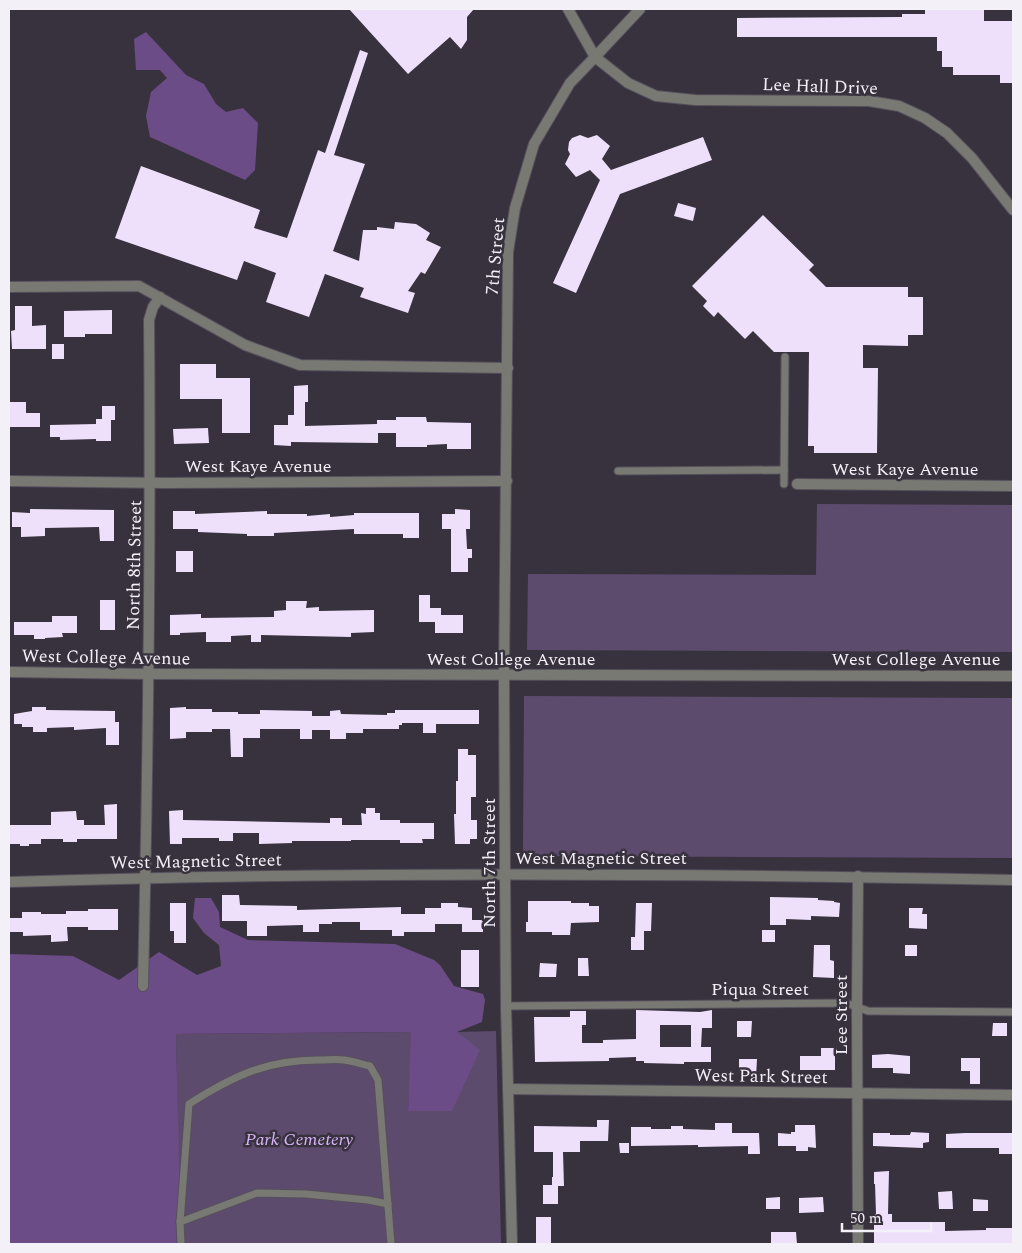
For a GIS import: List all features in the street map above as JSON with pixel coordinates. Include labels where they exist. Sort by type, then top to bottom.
[{"type":"street","points":[[568,9],[595,57],[640,9]]},
{"type":"street","name":"Lee Hall Drive","points":[[595,57],[628,83],[656,96],[695,100],[869,101],[899,106],[926,118],[947,133],[972,158],[1013,210]]},
{"type":"street","name":"7th Street","points":[[507,481],[508,252],[515,208],[534,144],[570,83],[595,57]]},
{"type":"street","points":[[9,286],[140,286],[244,345],[300,364],[508,368]]},
{"type":"street","name":"North 8th Street","points":[[143,986],[151,482],[149,320],[153,307],[160,297]]},
{"type":"street","name":"West Kaye Avenue","points":[[9,481],[507,481]]},
{"type":"street","name":"North 7th Street","points":[[507,481],[504,675],[505,873],[506,1006],[512,1244]]},
{"type":"street","name":"West Kaye Avenue","points":[[797,484],[1013,486]]},
{"type":"street","name":"West College Avenue","points":[[9,672],[1013,676]]},
{"type":"street","name":"West Magnetic Street","points":[[9,882],[145,878],[505,873],[858,876],[1013,880]]},
{"type":"street","name":"Lee Street","points":[[858,876],[858,1244]]},
{"type":"street","name":"West Park Street","points":[[508,1089],[1013,1095]]},
{"type":"lane","points":[[784,484],[785,357]]},
{"type":"lane","points":[[618,471],[784,470]]},
{"type":"lane","name":"Piqua Street","points":[[506,1006],[846,1003],[868,1011],[1013,1012]]},
{"type":"lane","points":[[181,1244],[180,1222],[189,1104],[216,1086],[240,1075],[276,1063],[302,1060],[344,1060],[370,1066],[378,1080],[391,1244]]},
{"type":"lane","points":[[180,1222],[257,1193],[306,1194],[368,1200],[388,1204]]},
{"type":"green space","points":[[817,504],[1013,505],[1013,652],[527,650],[528,574],[816,575]]},
{"type":"green space","points":[[524,696],[1013,698],[1013,858],[523,856]]},
{"type":"green space","name":"Park Cemetery","points":[[496,1031],[501,1244],[180,1244],[176,1034],[412,1032],[408,1111],[457,1032]]},
{"type":"shaded area","points":[[146,32],[186,75],[204,84],[216,104],[226,112],[243,108],[258,123],[255,170],[245,180],[150,137],[146,116],[151,92],[167,78],[160,70],[136,70],[134,39]]},
{"type":"shaded area","points":[[195,898],[211,898],[219,912],[220,927],[248,940],[395,944],[434,960],[440,965],[454,986],[483,994],[485,1000],[482,1022],[457,1032],[480,1050],[452,1111],[408,1111],[411,1032],[176,1034],[181,1244],[9,1244],[9,954],[73,956],[119,980],[159,952],[197,975],[221,966],[219,945],[204,933],[193,918]]},
{"type":"building","points":[[349,9],[474,9],[467,17],[467,40],[461,49],[450,37],[408,74]]},
{"type":"building","points":[[925,9],[984,9],[984,21],[1013,21],[1013,83],[1000,83],[1000,75],[953,75],[953,67],[942,67],[942,51],[937,51],[937,37],[737,37],[737,18],[902,17],[902,14],[925,14]]},
{"type":"building","points":[[360,50],[368,53],[334,155],[365,164],[333,251],[359,261],[363,230],[377,230],[377,227],[394,229],[395,222],[416,224],[430,233],[426,240],[441,247],[425,274],[421,272],[408,291],[415,293],[408,313],[360,297],[364,288],[325,274],[309,317],[266,302],[276,273],[244,261],[237,280],[115,238],[141,166],[260,210],[254,228],[287,238],[318,150],[325,153]]},
{"type":"building","points":[[580,135],[588,138],[597,135],[610,146],[602,159],[611,170],[703,137],[712,160],[620,194],[576,293],[553,283],[600,180],[590,170],[576,177],[565,164],[570,154],[568,150],[569,142],[572,138]]},
{"type":"building","points":[[678,203],[696,208],[693,221],[674,216]]},
{"type":"building","points":[[763,215],[814,265],[809,270],[826,287],[908,287],[908,297],[923,297],[923,335],[908,335],[908,346],[863,345],[863,368],[878,368],[877,453],[814,453],[814,446],[808,446],[809,352],[774,352],[753,331],[745,339],[718,312],[714,317],[703,306],[707,301],[692,286]]},
{"type":"building","points":[[15,306],[32,306],[32,326],[46,325],[46,349],[12,349],[11,331],[15,330]]},
{"type":"building","points":[[112,310],[112,334],[85,334],[85,337],[64,337],[64,311]]},
{"type":"building","points":[[52,344],[64,344],[64,359],[52,359]]},
{"type":"building","points":[[180,364],[216,364],[216,378],[250,378],[250,433],[222,433],[222,399],[180,399]]},
{"type":"building","points":[[308,385],[308,402],[305,402],[305,426],[377,424],[377,420],[396,420],[396,417],[426,417],[427,422],[471,423],[471,449],[447,449],[447,444],[427,445],[427,447],[396,447],[396,433],[378,433],[378,443],[291,442],[291,446],[274,445],[274,425],[288,425],[288,415],[294,415],[294,386]]},
{"type":"building","points":[[10,402],[26,402],[26,413],[40,413],[40,427],[10,427]]},
{"type":"building","points":[[102,406],[115,406],[115,420],[111,420],[111,441],[96,441],[96,439],[60,440],[60,437],[50,437],[50,425],[96,424],[96,419],[102,419]]},
{"type":"building","points":[[208,428],[209,443],[174,444],[173,429]]},
{"type":"building","points":[[30,509],[114,510],[114,541],[100,541],[99,527],[45,528],[45,536],[21,537],[21,527],[12,527],[12,512],[30,513]]},
{"type":"building","points":[[455,509],[470,510],[470,529],[466,529],[467,549],[472,549],[472,558],[468,558],[468,572],[451,572],[451,529],[442,529],[442,514],[455,514]]},
{"type":"building","points":[[173,511],[195,511],[195,514],[267,511],[267,514],[307,514],[307,516],[330,514],[330,517],[354,515],[354,513],[419,513],[419,538],[403,538],[403,534],[354,534],[354,529],[274,533],[274,536],[198,532],[198,529],[173,529]]},
{"type":"building","points":[[176,551],[193,551],[193,572],[176,572]]},
{"type":"building","points":[[419,595],[430,595],[430,608],[441,608],[441,615],[463,615],[463,633],[435,633],[435,622],[419,622]]},
{"type":"building","points":[[100,600],[115,600],[115,630],[100,630]]},
{"type":"building","points":[[286,601],[307,601],[306,608],[319,607],[319,611],[374,610],[374,632],[351,633],[351,637],[261,635],[261,642],[251,642],[251,635],[231,636],[231,642],[206,642],[206,632],[170,635],[170,615],[201,614],[201,618],[274,617],[274,611],[286,610]]},
{"type":"building","points":[[52,616],[77,616],[77,633],[62,633],[63,637],[45,639],[34,639],[34,635],[14,635],[14,622],[52,622]]},
{"type":"building","points":[[32,707],[46,707],[46,710],[115,711],[115,722],[119,722],[119,745],[106,745],[106,728],[74,730],[74,727],[47,728],[47,732],[33,732],[33,727],[22,727],[22,724],[14,724],[14,714],[32,711]]},
{"type":"building","points":[[186,707],[186,709],[212,709],[212,712],[238,712],[238,714],[260,714],[260,710],[312,711],[312,716],[330,716],[330,711],[340,710],[341,714],[387,715],[387,713],[395,713],[395,710],[479,710],[479,724],[436,724],[436,733],[423,733],[423,723],[402,723],[402,725],[399,725],[399,729],[363,729],[363,733],[346,733],[346,739],[330,739],[330,730],[312,730],[312,739],[300,739],[300,729],[260,729],[260,738],[243,738],[243,757],[231,757],[230,729],[212,729],[212,732],[186,732],[186,738],[170,739],[170,708]]},
{"type":"building","points":[[458,749],[468,749],[468,755],[476,755],[476,797],[471,797],[471,820],[477,820],[477,839],[470,839],[470,844],[455,844],[454,814],[456,814]]},
{"type":"building","points":[[117,804],[117,839],[77,839],[77,842],[63,842],[63,839],[41,839],[41,844],[29,844],[29,846],[10,844],[10,825],[51,825],[51,812],[76,811],[77,820],[84,820],[84,825],[105,825],[104,805]]},
{"type":"building","points":[[366,808],[375,808],[375,813],[380,813],[380,820],[400,820],[400,823],[434,823],[434,839],[422,839],[423,843],[400,843],[400,840],[351,840],[292,841],[292,843],[259,844],[259,833],[233,833],[233,841],[219,841],[219,838],[182,838],[182,844],[170,844],[169,811],[183,810],[183,820],[330,823],[330,818],[342,818],[342,825],[362,825],[361,813],[366,814]]},
{"type":"building","points":[[222,895],[239,895],[240,905],[297,906],[297,910],[401,907],[401,914],[425,914],[425,908],[441,908],[441,903],[458,903],[458,907],[472,908],[472,920],[483,920],[483,932],[462,932],[462,924],[435,924],[435,932],[404,932],[404,936],[392,936],[392,930],[360,930],[360,922],[332,922],[332,924],[319,924],[319,932],[303,932],[303,925],[267,926],[267,936],[247,936],[247,921],[222,921]]},
{"type":"building","points":[[770,897],[818,898],[818,900],[834,901],[840,903],[839,917],[811,916],[811,920],[786,919],[786,925],[770,925]]},
{"type":"building","points":[[528,901],[589,903],[589,906],[599,906],[599,922],[571,923],[570,935],[552,935],[552,932],[526,932]]},
{"type":"building","points":[[170,903],[186,903],[186,943],[174,943],[174,931],[170,931]]},
{"type":"building","points":[[636,903],[652,903],[651,931],[644,931],[644,950],[631,950],[631,937],[635,937]]},
{"type":"building","points":[[909,908],[923,908],[922,914],[927,914],[927,929],[909,928]]},
{"type":"building","points":[[88,909],[118,909],[118,930],[88,930],[88,927],[67,927],[68,941],[51,942],[51,935],[23,936],[23,932],[10,932],[10,918],[22,918],[22,912],[66,914],[66,911],[88,911]]},
{"type":"building","points":[[762,930],[775,930],[775,942],[762,942]]},
{"type":"building","points":[[814,945],[830,945],[830,960],[834,961],[834,978],[813,977]]},
{"type":"building","points":[[905,945],[917,945],[917,956],[905,956]]},
{"type":"building","points":[[461,950],[479,950],[479,987],[461,987]]},
{"type":"building","points":[[578,958],[588,958],[589,976],[578,976]]},
{"type":"building","points":[[540,963],[557,964],[556,977],[539,977]]},
{"type":"building","points":[[636,1010],[700,1012],[712,1010],[712,1028],[702,1028],[701,1047],[711,1047],[711,1062],[684,1062],[684,1064],[644,1063],[644,1061],[636,1061],[636,1057],[609,1058],[609,1061],[535,1062],[534,1017],[570,1017],[570,1011],[586,1011],[586,1025],[582,1025],[582,1043],[603,1043],[603,1040],[636,1039]],"holes":[[[660,1025],[691,1025],[691,1047],[660,1047]]]},
{"type":"building","points":[[737,1021],[752,1021],[751,1037],[737,1037]]},
{"type":"building","points":[[993,1023],[1007,1023],[1007,1036],[992,1036]]},
{"type":"building","points":[[821,1048],[835,1048],[835,1070],[800,1070],[800,1056],[821,1056]]},
{"type":"building","points":[[872,1055],[910,1056],[910,1074],[893,1073],[893,1068],[872,1068]]},
{"type":"building","points":[[961,1058],[980,1058],[980,1084],[970,1084],[970,1071],[961,1071]]},
{"type":"building","points":[[739,1059],[757,1059],[756,1077],[739,1077]]},
{"type":"building","points":[[597,1120],[609,1120],[608,1141],[580,1141],[580,1152],[563,1152],[564,1186],[558,1186],[558,1204],[543,1204],[543,1185],[552,1185],[553,1152],[534,1152],[534,1126],[597,1127]]},
{"type":"building","points":[[715,1123],[732,1123],[732,1133],[759,1133],[760,1154],[748,1154],[748,1146],[631,1146],[631,1127],[671,1129],[671,1126],[683,1126],[683,1129],[715,1130]]},
{"type":"building","points":[[795,1125],[815,1125],[816,1148],[808,1147],[808,1151],[796,1151],[796,1146],[778,1146],[778,1133],[791,1134],[791,1132],[795,1132]]},
{"type":"building","points":[[911,1132],[929,1133],[929,1142],[923,1143],[923,1148],[873,1146],[873,1133],[910,1135]]},
{"type":"building","points":[[1013,1133],[1013,1154],[999,1154],[999,1148],[946,1148],[946,1134]]},
{"type":"building","points":[[619,1143],[629,1143],[629,1153],[620,1153]]},
{"type":"building","points":[[889,1171],[888,1214],[892,1214],[892,1222],[945,1222],[945,1231],[1013,1228],[1013,1244],[874,1244],[874,1214],[876,1214],[874,1172]]},
{"type":"building","points":[[952,1191],[953,1209],[939,1209],[938,1192]]},
{"type":"building","points":[[780,1197],[780,1209],[766,1209],[766,1198]]},
{"type":"building","points":[[823,1197],[824,1212],[799,1213],[799,1198]]},
{"type":"building","points":[[973,1199],[988,1200],[988,1211],[973,1211]]},
{"type":"building","points":[[536,1217],[551,1217],[551,1244],[536,1244]]},
{"type":"building","points":[[771,1232],[796,1232],[797,1244],[771,1244]]}]
